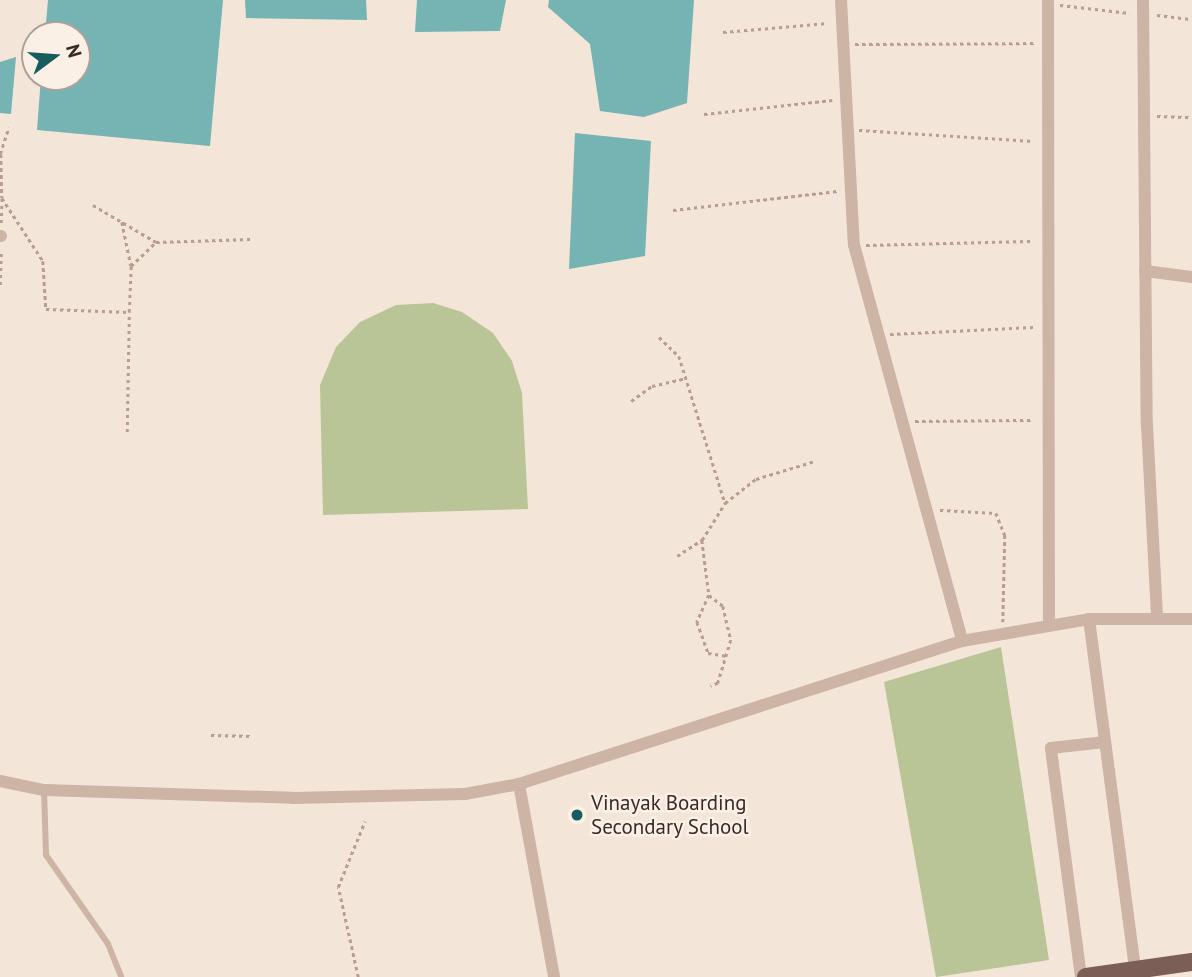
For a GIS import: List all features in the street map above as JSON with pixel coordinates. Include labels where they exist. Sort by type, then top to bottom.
[{"type":"main road","points":[[1086,977],[1192,962]]},
{"type":"street","points":[[841,0],[854,245],[962,641]]},
{"type":"street","points":[[1143,0],[1145,271],[1157,617]]},
{"type":"street","points":[[1048,2],[1049,624]]},
{"type":"street","points":[[1145,271],[1192,277]]},
{"type":"street","points":[[1089,619],[1135,971]]},
{"type":"street","points":[[0,781],[44,790],[404,798],[519,784],[962,641],[1089,619],[1192,619]]},
{"type":"street","points":[[1081,977],[1051,748],[1105,741]]},
{"type":"street","points":[[519,784],[554,977]]},
{"type":"lane","points":[[44,790],[46,855],[108,944],[121,977]]},
{"type":"path","points":[[1048,2],[1192,19]]},
{"type":"path","points":[[723,32],[842,22]]},
{"type":"path","points":[[843,44],[1048,43]]},
{"type":"path","points":[[704,114],[846,99]]},
{"type":"path","points":[[1143,116],[1192,117]]},
{"type":"path","points":[[0,285],[1,154],[9,127]]},
{"type":"path","points":[[848,129],[1048,142]]},
{"type":"path","points":[[673,210],[851,190]]},
{"type":"path","points":[[2,198],[43,261],[46,309],[129,312]]},
{"type":"path","points":[[93,205],[156,242],[251,239]]},
{"type":"path","points":[[122,222],[131,266],[127,432]]},
{"type":"path","points":[[854,245],[1048,241]]},
{"type":"path","points":[[131,266],[156,242]]},
{"type":"path","points":[[878,334],[1048,326]]},
{"type":"path","points":[[659,337],[679,356],[725,503]]},
{"type":"path","points":[[631,401],[652,386],[686,378]]},
{"type":"path","points":[[901,421],[1048,420]]},
{"type":"path","points":[[677,556],[702,540],[725,503],[756,479],[814,461]]},
{"type":"path","points":[[925,512],[959,506],[996,513],[1005,535],[1003,632]]},
{"type":"path","points":[[702,540],[709,595],[697,622],[708,653],[726,656]]},
{"type":"path","points":[[709,595],[723,606],[731,640],[718,683],[711,685]]},
{"type":"path","points":[[211,734],[253,736]]},
{"type":"path","points":[[358,977],[338,887],[365,821]]},
{"type":"green space","points":[[433,303],[462,312],[493,333],[512,361],[522,393],[528,509],[323,515],[320,385],[336,347],[360,322],[396,305]]},
{"type":"green space","points":[[1001,647],[1049,960],[936,977],[884,682]]},
{"type":"water","points":[[48,0],[223,0],[210,146],[37,130],[40,91],[91,91],[91,21],[46,21]]},
{"type":"water","points":[[245,0],[366,0],[367,20],[246,18]]},
{"type":"water","points":[[417,0],[506,0],[500,31],[415,32]]},
{"type":"water","points":[[549,0],[694,0],[687,103],[644,117],[600,111],[590,44],[548,7]]},
{"type":"water","points":[[16,57],[11,114],[0,113],[0,62]]},
{"type":"water","points":[[575,133],[651,141],[645,256],[569,269]]},
{"type":"place","name":"Vinayak Boarding Secondary School","points":[[577,815]]}]
